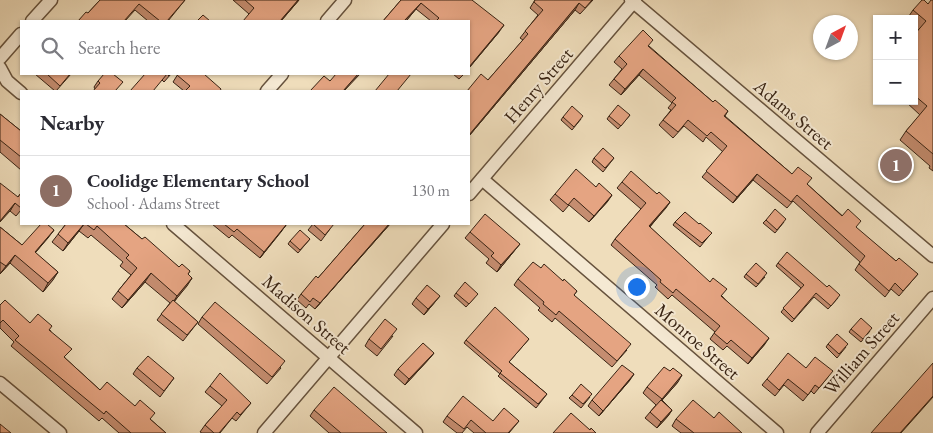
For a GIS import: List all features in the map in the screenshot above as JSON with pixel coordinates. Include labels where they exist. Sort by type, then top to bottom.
[{"type":"street","points":[[33,20],[51,0]]},
{"type":"street","points":[[328,20],[345,0]]},
{"type":"street","name":"Henry Street","points":[[470,193],[633,1]]},
{"type":"street","name":"Adams Street","points":[[633,1],[933,256]]},
{"type":"street","points":[[0,58],[20,35]]},
{"type":"street","points":[[0,68],[7,81],[20,92]]},
{"type":"street","points":[[268,90],[281,75]]},
{"type":"street","name":"Monroe Street","points":[[482,179],[777,433]]},
{"type":"street","name":"Madison Street","points":[[174,225],[416,433]]},
{"type":"street","points":[[264,433],[443,225]]},
{"type":"street","name":"William Street","points":[[817,433],[933,298]]},
{"type":"street","points":[[0,383],[60,433]]},
{"type":"building","points":[[100,0],[185,0],[168,20],[159,20],[139,4],[125,20],[79,20],[86,12],[88,13]]},
{"type":"building","points":[[245,0],[298,0],[281,20],[244,20],[254,8]]},
{"type":"building","points":[[401,0],[472,0],[504,25],[470,66],[470,20],[437,20],[439,18],[421,3],[405,20],[384,20]]},
{"type":"building","points":[[535,0],[592,0],[585,8],[579,3],[470,134],[470,90],[468,90],[481,74],[488,80],[528,34],[525,31],[543,10],[534,2]]},
{"type":"building","points":[[922,0],[928,4],[933,0],[933,154],[906,131],[927,106],[918,98],[918,30],[926,21],[913,10]]},
{"type":"building","points":[[203,15],[209,20],[198,20]]},
{"type":"building","points":[[643,30],[653,40],[648,46],[713,102],[715,100],[728,111],[724,116],[792,174],[798,167],[812,178],[807,184],[842,216],[848,209],[861,221],[856,227],[896,261],[899,258],[918,274],[903,291],[895,283],[889,291],[859,264],[865,256],[797,195],[791,202],[757,174],[737,197],[706,171],[727,146],[711,132],[707,136],[688,120],[678,132],[663,120],[676,105],[672,102],[676,98],[643,69],[625,89],[614,79],[627,64],[619,56]]},
{"type":"building","points":[[48,75],[69,75],[60,86]]},
{"type":"building","points":[[103,75],[114,75],[123,82],[116,90],[94,90],[100,83],[98,81]]},
{"type":"building","points":[[144,75],[166,75],[154,90],[131,90]]},
{"type":"building","points":[[177,75],[205,75],[221,89],[186,90],[190,86]]},
{"type":"building","points":[[335,75],[357,75],[344,90],[311,90],[324,76],[330,81]]},
{"type":"building","points":[[388,75],[410,75],[398,90],[376,90]]},
{"type":"building","points":[[618,105],[630,115],[621,126],[609,116]]},
{"type":"building","points":[[572,106],[583,116],[574,127],[563,117]]},
{"type":"building","points":[[0,114],[20,130],[20,156],[0,140]]},
{"type":"building","points":[[603,148],[614,158],[605,168],[594,158]]},
{"type":"building","points":[[576,169],[596,187],[599,183],[612,195],[594,216],[574,198],[568,205],[555,194]]},
{"type":"building","points":[[631,171],[657,194],[659,192],[670,202],[649,226],[710,282],[713,278],[727,289],[721,296],[769,338],[752,358],[731,340],[727,344],[714,333],[720,326],[676,289],[673,293],[615,239],[646,203],[622,182]]},
{"type":"building","points":[[0,183],[18,197],[20,194],[20,207],[15,203],[0,221]]},
{"type":"building","points":[[775,209],[786,219],[777,230],[766,220]]},
{"type":"building","points":[[685,212],[712,233],[702,243],[675,222]]},
{"type":"building","points":[[485,214],[520,244],[501,265],[491,256],[494,253],[470,232]]},
{"type":"building","points":[[40,225],[48,225],[54,230],[35,252],[58,272],[48,283],[15,255],[6,266],[0,262],[0,227],[22,245]]},
{"type":"building","points":[[65,225],[83,225],[68,243],[58,234]]},
{"type":"building","points":[[87,225],[125,225],[142,239],[145,237],[179,267],[182,264],[190,271],[188,274],[192,278],[177,296],[151,273],[128,300],[118,291],[137,268],[126,258],[129,255],[97,226],[94,230]]},
{"type":"building","points":[[225,225],[286,225],[264,252],[237,229],[234,232]]},
{"type":"building","points":[[314,225],[333,225],[325,235]]},
{"type":"building","points":[[364,225],[388,225],[320,303],[313,298],[310,302],[301,294],[316,276],[318,278]]},
{"type":"building","points":[[300,230],[310,239],[300,250],[290,241]]},
{"type":"building","points":[[787,252],[827,287],[829,285],[840,295],[831,306],[816,293],[794,319],[783,308],[804,285],[778,263]]},
{"type":"building","points":[[533,262],[541,268],[544,264],[563,281],[564,279],[577,291],[574,295],[631,344],[617,361],[559,311],[556,315],[518,279]]},
{"type":"building","points":[[756,263],[767,273],[758,284],[746,274]]},
{"type":"building","points":[[465,282],[478,294],[469,304],[456,293]]},
{"type":"building","points":[[427,285],[440,296],[428,309],[416,298]]},
{"type":"building","points":[[5,300],[30,323],[38,314],[52,326],[49,330],[72,349],[64,357],[100,390],[107,382],[135,406],[140,400],[155,413],[150,419],[166,433],[131,433],[106,411],[104,414],[15,340],[19,336],[3,320],[0,323],[0,305]]},
{"type":"building","points":[[173,300],[198,322],[187,335],[161,314]]},
{"type":"building","points":[[215,302],[285,361],[272,377],[202,317]]},
{"type":"building","points":[[495,307],[529,339],[509,362],[547,394],[538,404],[500,373],[502,371],[466,340]]},
{"type":"building","points":[[861,318],[872,328],[863,339],[851,329]]},
{"type":"building","points":[[385,319],[397,329],[381,349],[369,339]]},
{"type":"building","points":[[837,334],[848,344],[839,354],[828,344]]},
{"type":"building","points":[[423,343],[434,353],[409,379],[398,369]]},
{"type":"building","points":[[788,353],[806,368],[815,357],[833,371],[819,388],[815,385],[808,395],[788,379],[779,390],[767,379]]},
{"type":"building","points":[[148,356],[174,378],[164,391],[137,368]]},
{"type":"building","points":[[933,363],[933,396],[900,433],[871,433]]},
{"type":"building","points":[[622,365],[634,374],[603,411],[592,400]]},
{"type":"building","points":[[664,367],[670,371],[673,368],[682,375],[662,399],[647,387]]},
{"type":"building","points":[[220,373],[251,403],[240,415],[237,412],[219,433],[214,433],[205,425],[227,400],[210,386]]},
{"type":"building","points":[[581,384],[592,394],[583,404],[572,395]]},
{"type":"building","points":[[334,387],[387,433],[341,433],[314,410]]},
{"type":"building","points":[[463,396],[493,421],[504,408],[519,421],[508,433],[486,433],[471,420],[464,429],[447,416]]},
{"type":"building","points":[[661,400],[672,410],[661,422],[650,412]]},
{"type":"building","points":[[693,400],[714,418],[719,412],[742,433],[694,433],[676,419]]},
{"type":"building","points":[[571,413],[590,430],[591,428],[596,433],[553,433]]},
{"type":"building","points":[[0,424],[11,433],[0,433]]},
{"type":"place","name":"Coolidge Elementary School","points":[[896,165]]}]
